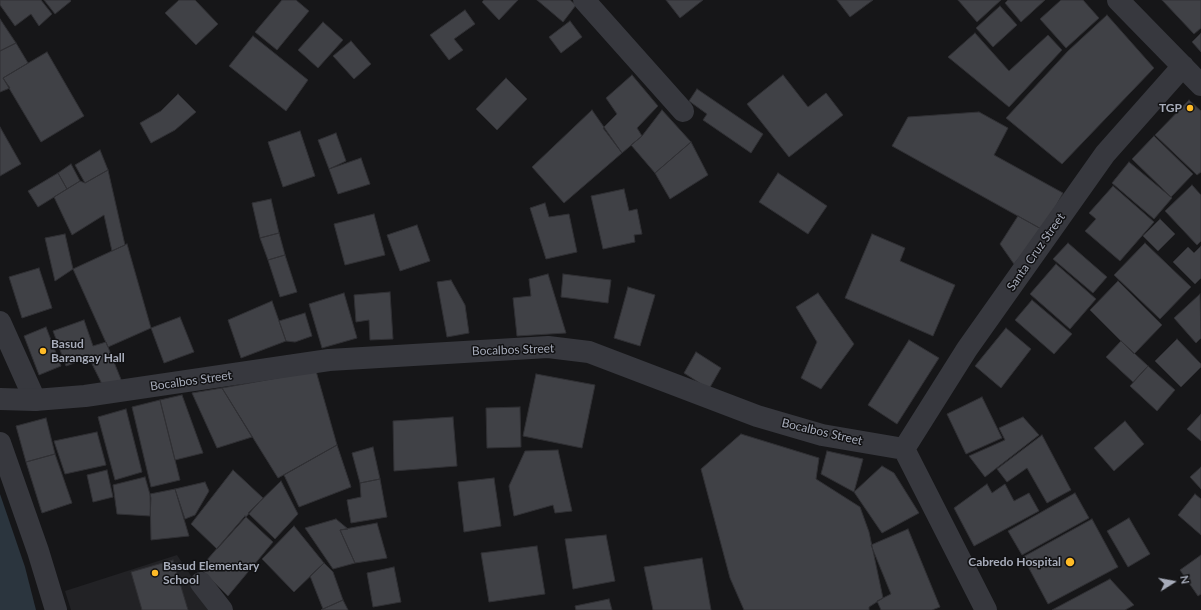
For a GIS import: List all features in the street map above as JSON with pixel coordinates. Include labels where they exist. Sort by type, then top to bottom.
[{"type":"street","points":[[1118,0],[1201,85]]},
{"type":"street","points":[[587,1],[683,111]]},
{"type":"street","name":"Santa Cruz Street","points":[[904,449],[967,349],[1105,154],[1183,66]]},
{"type":"street","points":[[0,322],[35,400]]},
{"type":"street","name":"Bocalbos Street","points":[[0,400],[35,400],[85,396],[189,382],[329,360],[548,347],[589,352],[757,416],[822,435],[904,449]]},
{"type":"street","points":[[0,443],[38,551],[56,610]]},
{"type":"street","points":[[904,449],[986,610]]},
{"type":"street","points":[[202,583],[222,610]]},
{"type":"shaded area","points":[[0,494],[25,567],[36,610],[0,610]]},
{"type":"shaded area","name":"Basud Elementary School","points":[[177,555],[214,610],[71,610],[65,591]]},
{"type":"building","points":[[0,0],[41,0],[52,14],[39,26],[31,14],[15,26],[0,5]]},
{"type":"building","points":[[44,0],[70,0],[71,1],[55,14]]},
{"type":"building","points":[[179,0],[195,0],[218,24],[196,45],[165,13]]},
{"type":"building","points":[[282,0],[296,0],[309,11],[277,50],[255,32]]},
{"type":"building","points":[[484,0],[518,0],[499,20],[482,2]]},
{"type":"building","points":[[537,0],[570,0],[576,5],[563,22]]},
{"type":"building","points":[[666,0],[703,0],[680,18]]},
{"type":"building","points":[[837,0],[873,0],[850,17]]},
{"type":"building","points":[[958,0],[1001,0],[977,22]]},
{"type":"building","points":[[1008,0],[1045,0],[1021,22],[1005,3]]},
{"type":"building","points":[[1061,0],[1083,0],[1099,18],[1066,48],[1040,19]]},
{"type":"building","points":[[1162,0],[1201,0],[1201,28],[1194,34]]},
{"type":"building","points":[[1000,6],[1017,25],[993,47],[976,28]]},
{"type":"building","points":[[465,10],[475,24],[454,39],[463,50],[449,60],[430,35]]},
{"type":"building","points":[[1107,15],[1154,68],[1062,164],[1006,118],[1068,51]]},
{"type":"building","points":[[0,19],[16,43],[0,51]]},
{"type":"building","points":[[570,21],[582,37],[561,53],[549,37]]},
{"type":"building","points":[[323,22],[343,40],[318,68],[298,50]]},
{"type":"building","points":[[975,33],[1009,71],[1048,35],[1062,50],[1009,107],[948,57]]},
{"type":"building","points":[[1201,33],[1201,52],[1192,42]]},
{"type":"building","points":[[253,36],[308,80],[286,111],[229,66]]},
{"type":"building","points":[[351,41],[371,64],[354,79],[333,56]]},
{"type":"building","points":[[16,43],[28,63],[3,78],[10,88],[0,92],[0,51]]},
{"type":"building","points":[[47,52],[84,116],[41,142],[3,78]]},
{"type":"building","points":[[632,75],[658,106],[637,128],[642,136],[622,153],[603,128],[617,114],[606,98]]},
{"type":"building","points":[[783,75],[808,107],[826,93],[843,115],[789,157],[747,104]]},
{"type":"building","points":[[506,78],[527,99],[497,130],[476,109]]},
{"type":"building","points":[[697,89],[763,134],[751,153],[703,120],[707,114],[689,101]]},
{"type":"building","points":[[178,94],[196,112],[175,130],[151,143],[140,123],[161,111]]},
{"type":"building","points":[[1189,100],[1201,111],[1201,172],[1197,175],[1155,135]]},
{"type":"building","points":[[592,110],[622,153],[564,203],[532,167]]},
{"type":"building","points":[[662,110],[691,142],[655,173],[631,145],[642,136]]},
{"type":"building","points":[[979,112],[1008,128],[994,155],[1063,193],[1043,230],[892,146],[908,117]]},
{"type":"building","points":[[0,127],[21,164],[0,176]]},
{"type":"building","points":[[300,131],[315,176],[283,187],[268,142]]},
{"type":"building","points":[[336,133],[346,161],[329,169],[318,140]]},
{"type":"building","points":[[1154,136],[1193,174],[1171,197],[1132,159]]},
{"type":"building","points":[[691,142],[708,175],[670,199],[655,173]]},
{"type":"building","points":[[100,150],[108,170],[85,183],[75,165]]},
{"type":"building","points":[[361,158],[370,184],[338,194],[329,169]]},
{"type":"building","points":[[1129,162],[1172,198],[1154,219],[1112,183]]},
{"type":"building","points":[[71,164],[80,181],[67,189],[58,173]]},
{"type":"building","points":[[108,170],[125,245],[112,251],[104,215],[72,235],[54,197],[80,181],[85,183]]},
{"type":"building","points":[[58,173],[67,189],[38,207],[28,191]]},
{"type":"building","points":[[778,173],[827,206],[808,234],[759,202]]},
{"type":"building","points":[[1192,185],[1201,195],[1201,241],[1197,245],[1165,211]]},
{"type":"building","points":[[1113,186],[1154,222],[1120,261],[1085,231],[1096,219],[1089,213]]},
{"type":"building","points":[[624,189],[629,211],[637,209],[642,234],[634,235],[635,242],[603,249],[591,196]]},
{"type":"building","points":[[271,199],[279,233],[260,238],[252,203]]},
{"type":"building","points":[[545,203],[549,217],[569,214],[577,252],[546,259],[530,208]]},
{"type":"building","points":[[374,214],[385,255],[345,265],[334,224]]},
{"type":"building","points":[[1018,216],[1043,230],[1014,264],[1000,244]]},
{"type":"building","points":[[1160,219],[1175,234],[1158,251],[1143,236]]},
{"type":"building","points":[[417,225],[430,261],[400,271],[387,235]]},
{"type":"building","points":[[279,233],[285,255],[268,260],[260,238]]},
{"type":"building","points":[[65,234],[73,269],[55,281],[45,238]]},
{"type":"building","points":[[872,234],[905,248],[900,261],[955,285],[933,336],[845,298]]},
{"type":"building","points":[[1068,243],[1107,277],[1093,293],[1053,259]]},
{"type":"building","points":[[1145,243],[1191,287],[1160,319],[1114,275]]},
{"type":"building","points":[[127,244],[151,328],[108,347],[73,269]]},
{"type":"building","points":[[1201,246],[1201,278],[1195,284],[1173,262],[1188,247],[1194,253]]},
{"type":"building","points":[[285,255],[297,292],[280,297],[268,260]]},
{"type":"building","points":[[1056,264],[1096,299],[1070,329],[1030,294]]},
{"type":"building","points":[[39,268],[52,308],[22,318],[9,277]]},
{"type":"building","points":[[548,274],[566,333],[517,336],[513,298],[531,296],[529,279]]},
{"type":"building","points":[[563,274],[611,280],[608,303],[561,297]]},
{"type":"building","points":[[451,280],[465,305],[469,333],[447,337],[437,282]]},
{"type":"building","points":[[1118,281],[1162,325],[1134,354],[1090,310]]},
{"type":"building","points":[[628,287],[655,295],[640,346],[614,338]]},
{"type":"building","points":[[390,292],[393,339],[370,340],[369,320],[356,322],[354,295]]},
{"type":"building","points":[[344,293],[357,338],[322,348],[309,304]]},
{"type":"building","points":[[818,293],[854,344],[821,389],[801,378],[817,342],[796,307]]},
{"type":"building","points":[[1200,294],[1201,338],[1196,343],[1174,318]]},
{"type":"building","points":[[1032,300],[1072,334],[1054,354],[1015,320]]},
{"type":"building","points":[[272,301],[286,341],[241,358],[228,320]]},
{"type":"building","points":[[305,313],[312,336],[295,342],[286,341],[279,321]]},
{"type":"building","points":[[180,317],[194,352],[164,363],[151,328]]},
{"type":"building","points":[[84,320],[93,346],[106,342],[122,382],[103,386],[89,358],[66,366],[53,331]]},
{"type":"building","name":"Basud Barangay Hall","points":[[46,327],[61,366],[39,375],[24,336]]},
{"type":"building","points":[[1006,328],[1031,349],[1001,388],[975,366]]},
{"type":"building","points":[[1177,339],[1201,364],[1201,367],[1181,387],[1155,361]]},
{"type":"building","points":[[909,340],[939,358],[897,424],[868,405]]},
{"type":"building","points":[[1121,341],[1148,366],[1133,382],[1106,357]]},
{"type":"building","points":[[696,352],[721,368],[709,389],[684,373]]},
{"type":"building","points":[[1148,366],[1175,390],[1157,411],[1130,386]]},
{"type":"building","points":[[316,371],[337,445],[278,478],[222,388]]},
{"type":"building","points":[[536,374],[595,385],[582,448],[523,436]]},
{"type":"building","points":[[222,388],[252,437],[217,448],[192,393]]},
{"type":"building","points":[[182,395],[203,453],[175,460],[160,400]]},
{"type":"building","points":[[982,397],[1002,438],[966,454],[947,414]]},
{"type":"building","points":[[160,400],[180,480],[151,487],[132,407]]},
{"type":"building","points":[[520,407],[521,447],[487,448],[486,408]]},
{"type":"building","points":[[126,409],[142,472],[115,480],[98,417]]},
{"type":"building","points":[[1201,414],[1201,441],[1187,429]]},
{"type":"building","points":[[453,417],[457,466],[394,471],[393,421]]},
{"type":"building","points":[[1023,417],[1039,435],[985,477],[969,456],[1005,440],[999,428]]},
{"type":"building","points":[[46,418],[55,454],[26,462],[16,426]]},
{"type":"building","points":[[1125,421],[1144,444],[1114,471],[1094,448]]},
{"type":"building","points":[[97,432],[106,465],[65,474],[54,441]]},
{"type":"building","points":[[741,434],[819,458],[816,479],[860,507],[869,532],[883,598],[869,607],[869,610],[744,610],[730,578],[701,469]]},
{"type":"building","points":[[1042,435],[1071,490],[1047,503],[1027,468],[1007,482],[997,469]]},
{"type":"building","points":[[337,445],[351,487],[299,507],[284,475]]},
{"type":"building","points":[[373,447],[380,479],[360,483],[352,453]]},
{"type":"building","points":[[558,450],[572,511],[555,513],[553,505],[514,516],[509,486],[525,451]]},
{"type":"building","points":[[827,451],[863,459],[854,492],[821,474]]},
{"type":"building","points":[[55,454],[72,503],[42,513],[26,462]]},
{"type":"building","points":[[882,466],[894,473],[919,513],[882,533],[854,492]]},
{"type":"building","points":[[1201,467],[1201,489],[1190,477]]},
{"type":"building","points":[[107,470],[113,497],[93,502],[87,475]]},
{"type":"building","points":[[233,470],[263,498],[217,549],[191,524]]},
{"type":"building","points":[[145,477],[151,498],[150,516],[117,514],[113,485]]},
{"type":"building","points":[[494,478],[501,526],[464,532],[458,482]]},
{"type":"building","points":[[380,479],[387,517],[351,523],[347,500],[361,497],[360,483]]},
{"type":"building","points":[[281,481],[298,514],[275,539],[248,513]]},
{"type":"building","points":[[205,482],[209,491],[195,515],[185,519],[175,489]]},
{"type":"building","points":[[987,484],[992,493],[1005,484],[1014,501],[1029,493],[1039,511],[974,546],[954,508]]},
{"type":"building","points":[[175,489],[189,536],[151,540],[150,494]]},
{"type":"building","points":[[1075,493],[1089,518],[1022,555],[1008,531]]},
{"type":"building","points":[[1195,494],[1201,499],[1201,535],[1178,515]]},
{"type":"building","points":[[245,516],[273,542],[228,596],[200,568]]},
{"type":"building","points":[[1129,518],[1150,554],[1128,567],[1107,531]]},
{"type":"building","points":[[336,519],[348,529],[340,530],[355,563],[333,569],[305,528]]},
{"type":"building","name":"Cabredo Hospital","points":[[1092,519],[1118,567],[1048,604],[1023,557]]},
{"type":"building","points":[[377,523],[387,558],[355,563],[340,530]]},
{"type":"building","points":[[294,526],[324,563],[294,592],[262,559]]},
{"type":"building","points":[[908,529],[940,607],[932,610],[881,610],[877,601],[891,594],[871,545]]},
{"type":"building","points":[[606,535],[615,581],[573,589],[565,539]]},
{"type":"building","points":[[537,546],[545,594],[489,602],[481,553]]},
{"type":"building","points":[[1201,555],[1201,594],[1198,596],[1180,570]]},
{"type":"building","points":[[702,558],[711,610],[653,610],[644,567]]},
{"type":"building","points":[[173,560],[188,610],[142,610],[131,572]]},
{"type":"building","points":[[324,563],[333,572],[343,600],[323,609],[310,576]]},
{"type":"building","points":[[394,567],[401,602],[373,607],[367,573]]},
{"type":"building","points":[[1110,579],[1134,605],[1125,610],[1052,610]]},
{"type":"building","points":[[609,599],[612,610],[576,610],[575,606]]},
{"type":"building","points":[[343,600],[348,610],[321,610],[323,609]]},
{"type":"place","name":"TGP","points":[[1190,108]]},
{"type":"place","name":"Basud Barangay Hall","points":[[43,351]]},
{"type":"place","name":"Cabredo Hospital","points":[[1070,562]]},
{"type":"place","name":"Basud Elementary School","points":[[155,573]]}]
